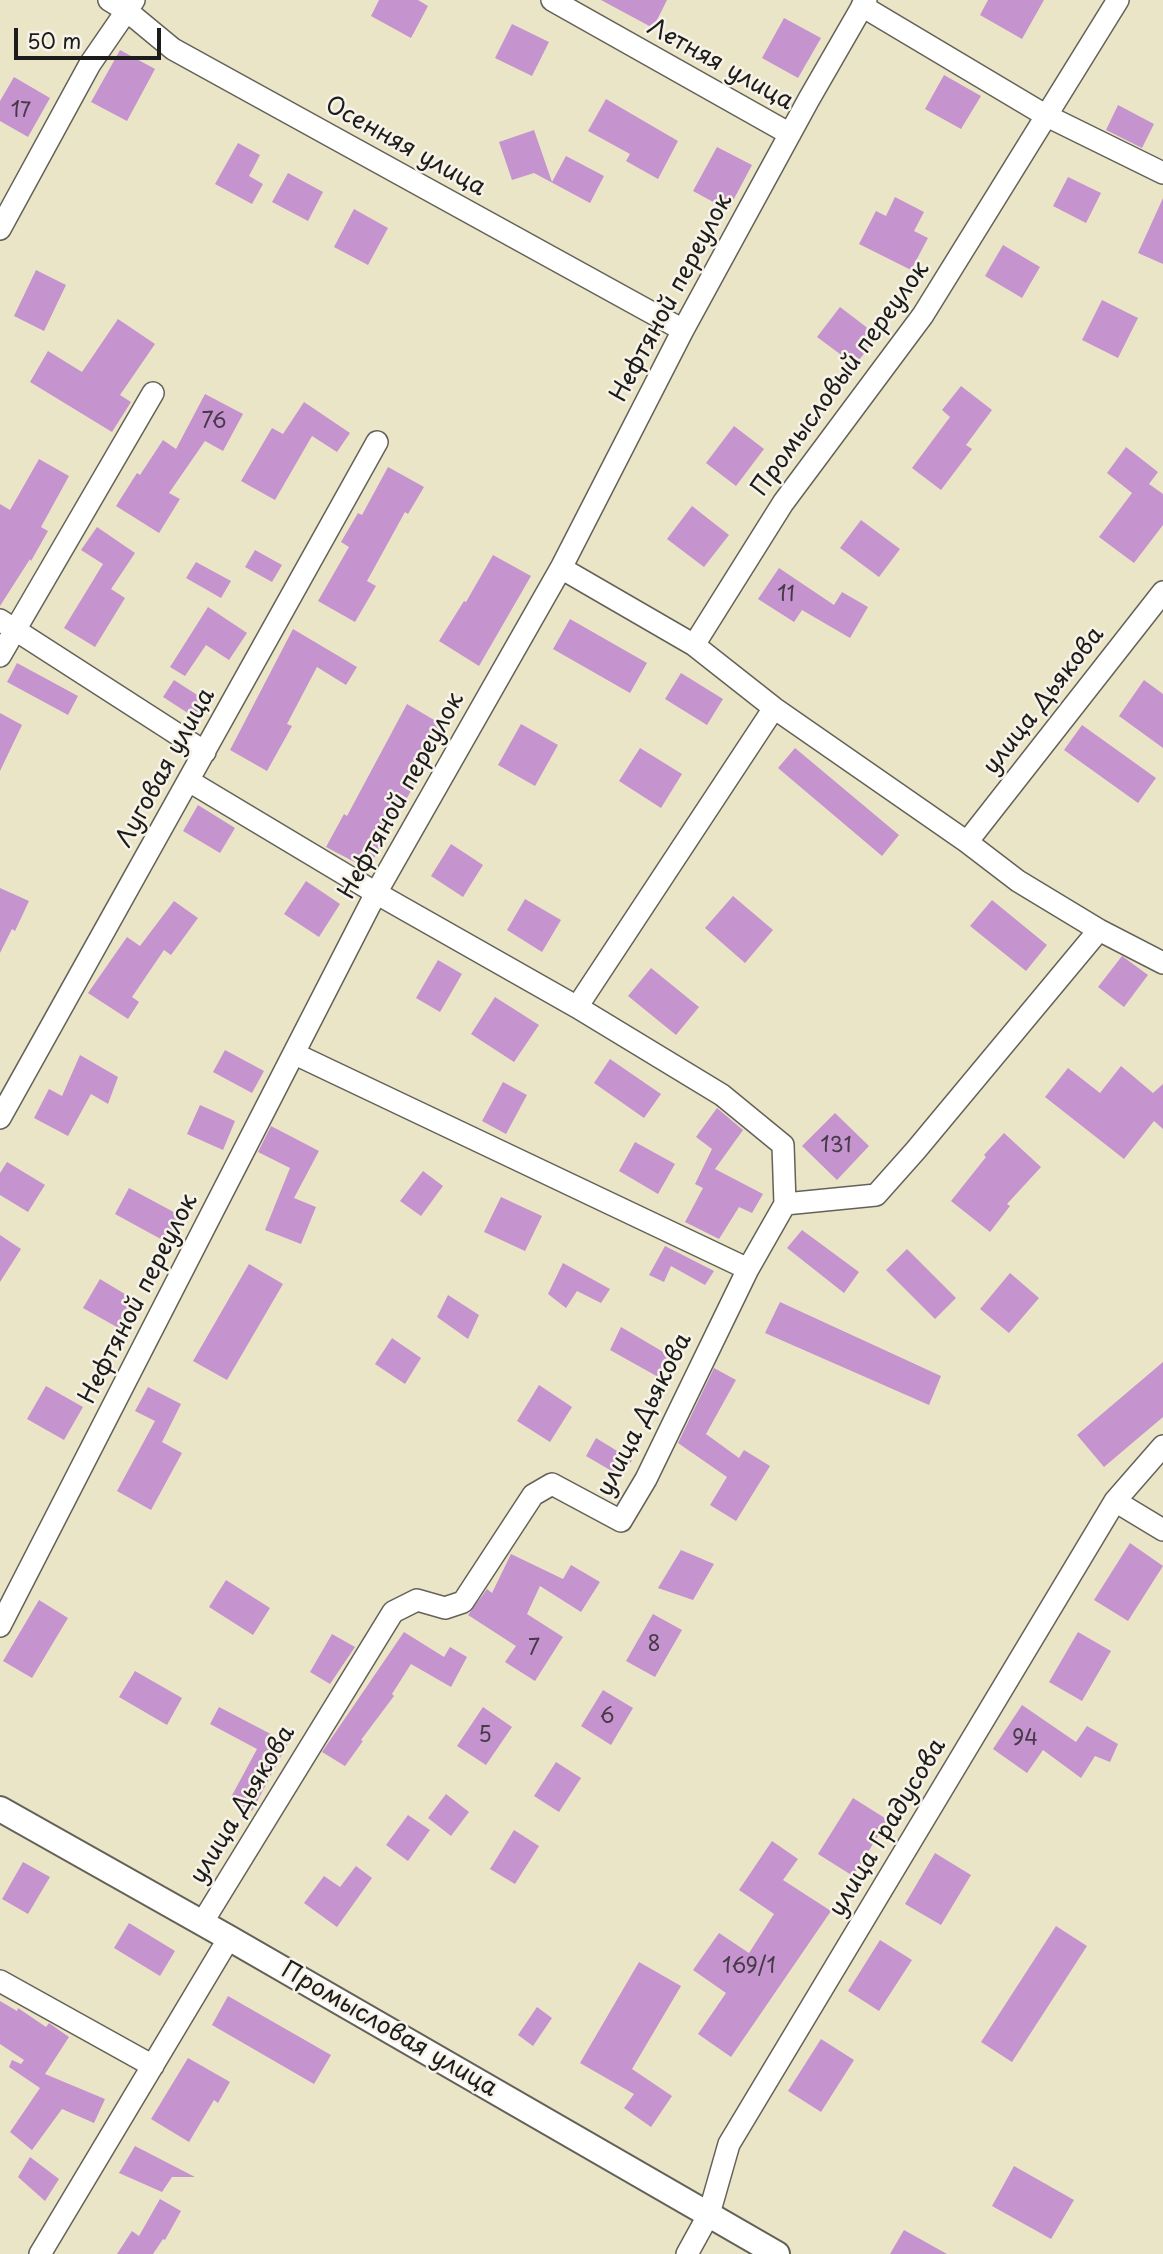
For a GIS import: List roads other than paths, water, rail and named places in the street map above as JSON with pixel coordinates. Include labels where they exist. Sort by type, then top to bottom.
[{"type":"street","name":"Летняя улица","points":[[552,0],[577,6],[790,134]]},
{"type":"street","name":"Промысловый переулок","points":[[694,645],[783,503],[923,315],[1118,0]]},
{"type":"street","points":[[864,3],[1045,115],[1163,173]]},
{"type":"street","name":"Нефтяной переулок","points":[[0,1626],[376,893],[561,568],[683,330],[864,3]]},
{"type":"street","points":[[0,229],[6,205],[123,4]]},
{"type":"street","name":"Осенняя улица","points":[[123,4],[173,49],[683,330]]},
{"type":"street","points":[[0,656],[8,625],[153,393]]},
{"type":"street","name":"Луговая улица","points":[[0,1118],[377,442]]},
{"type":"street","points":[[561,568],[694,645],[774,708],[967,842],[1018,881],[1099,930],[1163,963]]},
{"type":"street","name":"улица Дьякова","points":[[967,842],[1163,592]]},
{"type":"street","points":[[8,625],[205,752]]},
{"type":"street","points":[[577,1007],[774,708]]},
{"type":"street","points":[[189,781],[376,893],[577,1007],[722,1095],[783,1145],[785,1204],[876,1195],[1099,930]]},
{"type":"street","points":[[295,1054],[748,1269]]},
{"type":"street","name":"улица Дьякова","points":[[202,1923],[393,1612],[417,1600],[445,1608],[463,1602],[533,1495],[552,1484],[621,1521],[646,1479],[748,1269],[785,1204]]},
{"type":"street","name":"улица Градусова","points":[[687,2254],[709,2214],[729,2144],[1115,1501],[1163,1446]]},
{"type":"street","points":[[1115,1501],[1163,1530]]},
{"type":"street","name":"Промысловая улица","points":[[0,1809],[777,2254]]},
{"type":"street","points":[[40,2254],[229,1938]]},
{"type":"street","points":[[0,1981],[153,2066]]}]
